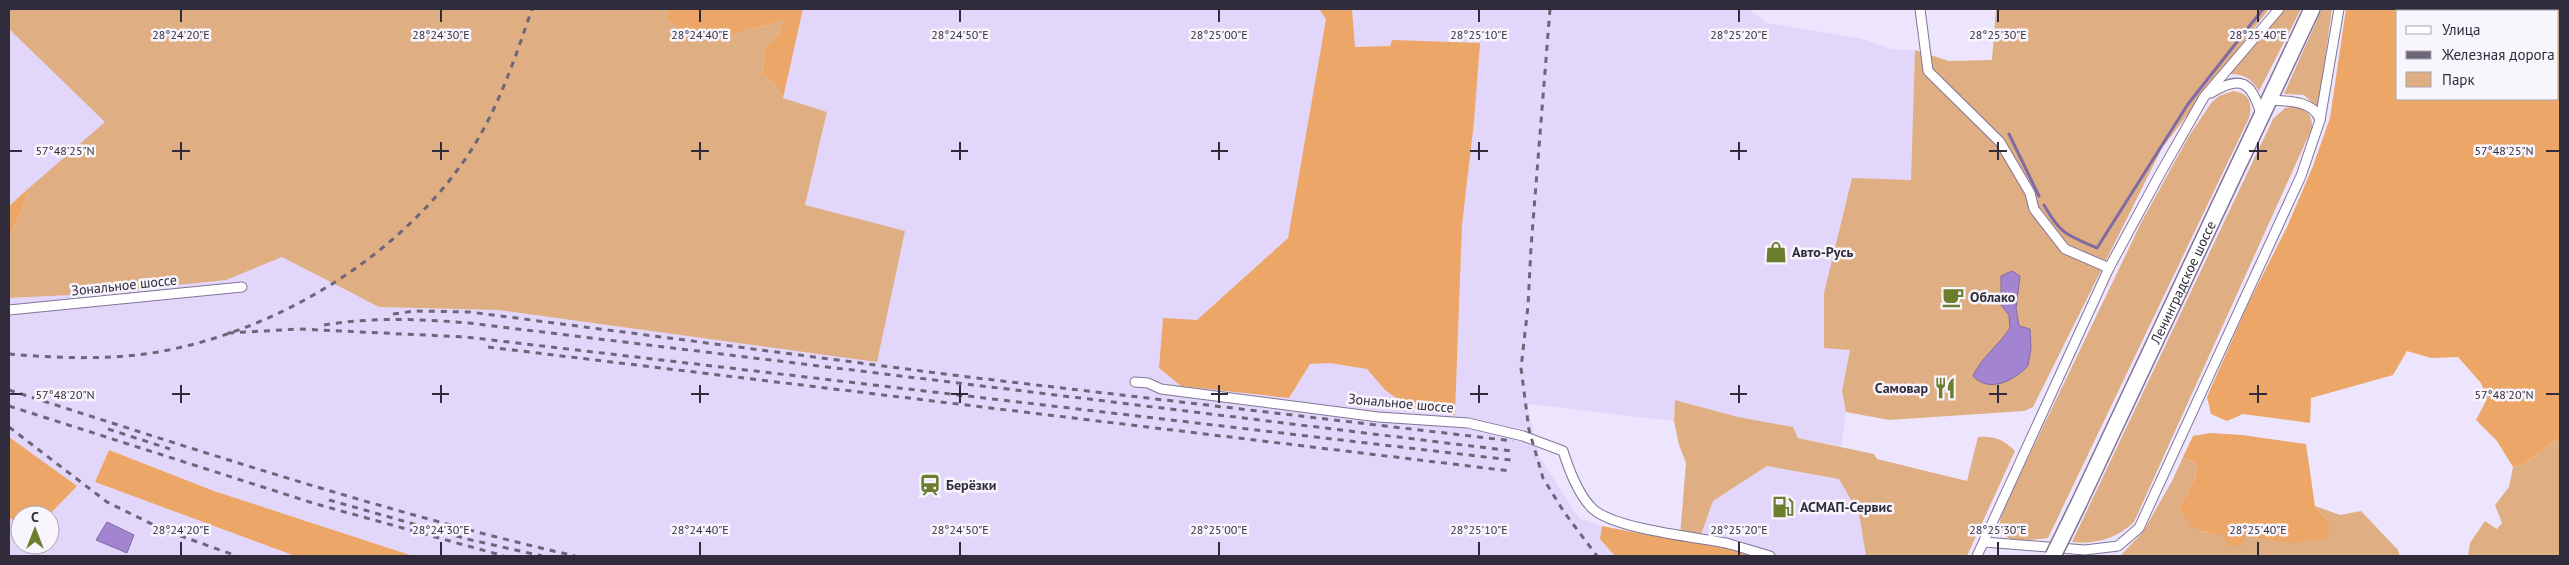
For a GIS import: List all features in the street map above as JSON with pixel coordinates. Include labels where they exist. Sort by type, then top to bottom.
[{"type":"highway","name":"Ленинградское шоссе","points":[[2053,556],[2312,9]]},
{"type":"street","points":[[1920,9],[1928,71],[2000,142],[2030,193],[2034,209],[2065,249],[2109,268]]},
{"type":"street","points":[[1977,556],[2109,268],[2204,97],[2279,9]]},
{"type":"street","points":[[1984,542],[2087,553],[2118,546],[2139,528],[2300,176],[2320,120],[2339,9]]},
{"type":"street","points":[[2204,97],[2228,83],[2239,83],[2248,87],[2256,95],[2262,116]]},
{"type":"street","points":[[2269,100],[2290,100],[2307,105],[2319,115],[2320,120]]},
{"type":"street","name":"Зональное шоссе","points":[[9,310],[242,287]]},
{"type":"street","name":"Зональное шоссе","points":[[1135,382],[1148,383],[1170,390],[1378,417],[1468,422],[1523,436],[1563,451],[1568,468],[1584,496],[1593,509],[1606,517],[1650,530],[1729,544],[1770,556]]},
{"type":"shaded area","points":[[668,9],[803,9],[783,98],[774,83],[762,73],[766,47],[779,34],[783,21],[715,39],[694,39],[666,19]]},
{"type":"shaded area","points":[[803,9],[1319,9],[1326,19],[1288,238],[1197,320],[1310,364],[1330,363],[1367,369],[1385,390],[1455,415],[1462,225],[1474,122],[1391,46],[1354,47],[1352,9],[1749,9],[1767,23],[1859,38],[1892,49],[1915,50],[1911,180],[1834,254],[1824,293],[1850,350],[1842,391],[1846,412],[1841,446],[1798,438],[1793,427],[1738,417],[1675,400],[1674,421],[1527,404],[1539,456],[1579,518],[1602,526],[1600,539],[1615,556],[413,556],[214,491],[109,450],[95,482],[295,556],[9,556],[9,518],[10,555],[60,555],[60,505],[58,505],[76,486],[9,437],[9,298],[91,294],[226,280],[282,257],[379,307],[499,310],[805,205],[827,112],[783,98]]},
{"type":"shaded area","points":[[1319,9],[1352,9],[1355,47],[1390,46],[1392,40],[1480,43],[1474,122],[1462,225],[1455,415],[1410,408],[1385,390],[1367,369],[1330,363],[1310,364],[1289,398],[1181,386],[1159,368],[1163,318],[1197,320],[1288,238],[1326,19]]},
{"type":"shaded area","points":[[2346,9],[2560,9],[2560,437],[2525,463],[2513,467],[2497,441],[2476,420],[2487,399],[2481,383],[2458,357],[2431,358],[2407,351],[2393,375],[2311,398],[2310,423],[2243,414],[2227,421],[2211,414],[2207,397],[2248,304],[2287,227],[2313,166],[2330,118]]},
{"type":"shaded area","points":[[9,29],[106,122],[9,206]]},
{"type":"shaded area","points":[[29,188],[22,210],[9,239],[9,206]]},
{"type":"shaded area","points":[[2012,271],[2020,276],[2016,308],[2019,326],[2030,329],[2031,348],[2028,366],[2009,380],[2002,383],[1987,384],[1973,376],[1976,369],[2010,328],[2009,315],[2001,305],[2001,276]]},
{"type":"shaded area","points":[[2210,433],[2242,435],[2306,444],[2315,506],[2331,525],[2326,538],[2292,543],[2246,536],[2242,546],[2229,546],[2223,535],[2196,529],[2179,508],[2195,479],[2197,464],[2183,457],[2193,436]]},
{"type":"shaded area","points":[[9,437],[77,486],[59,505],[10,505],[9,518]]},
{"type":"shaded area","points":[[109,450],[214,491],[413,556],[295,556],[95,482]]},
{"type":"shaded area","name":"АСМАП-Сервис","points":[[1767,466],[1839,479],[1859,514],[1866,556],[1757,556],[1699,540],[1713,501]]},
{"type":"shaded area","points":[[107,522],[134,535],[127,553],[96,540]]},
{"type":"shaded area","points":[[1602,526],[1643,534],[1699,540],[1757,556],[1615,556],[1600,539]]},
{"type":"green space","points":[[9,9],[668,9],[666,19],[694,39],[715,39],[783,21],[779,34],[766,48],[762,73],[774,83],[783,98],[827,112],[805,205],[905,231],[877,362],[499,310],[379,307],[282,257],[226,280],[91,294],[9,298],[9,239],[22,210],[29,188],[105,122],[9,29]]},
{"type":"green space","points":[[1996,9],[2269,9],[2162,148],[2033,407],[2024,411],[1889,420],[1846,412],[1842,391],[1850,350],[1824,348],[1824,293],[1852,178],[1911,180],[1915,50],[1949,61],[1992,60]]},
{"type":"green space","points":[[2283,9],[2301,9],[2259,91],[2247,78],[2230,74]]},
{"type":"green space","points":[[2322,9],[2332,9],[2318,108],[2304,95],[2284,94]]},
{"type":"green space","points":[[2233,91],[2243,94],[2248,99],[2250,103],[2249,118],[2048,538],[2020,540],[2005,536],[2001,530],[2000,522],[2003,510],[2142,221],[2189,136],[2211,103],[2219,96]]},
{"type":"green space","points":[[2296,106],[2308,114],[2312,128],[2134,522],[2121,532],[2106,539],[2081,543],[2072,542],[2273,119],[2285,108]]},
{"type":"green space","points":[[1675,400],[1738,417],[1793,427],[1798,438],[1874,454],[1877,459],[1967,481],[1978,437],[1998,439],[2015,451],[1967,556],[1866,556],[1859,514],[1839,479],[1767,466],[1713,501],[1699,540],[1680,536],[1686,463],[1679,445],[1674,421]]},
{"type":"green space","points":[[2560,437],[2560,556],[2468,556],[2470,543],[2485,521],[2497,529],[2502,523],[2495,505],[2509,487],[2513,467],[2525,463]]},
{"type":"green space","points":[[2183,457],[2197,464],[2195,479],[2179,508],[2202,532],[2252,536],[2331,525],[2315,506],[2340,515],[2361,511],[2398,550],[2400,556],[2120,556],[2143,532],[2172,481]]},
{"type":"waterway","points":[[2044,205],[2055,223],[2066,233],[2097,248],[2188,104],[2263,9]]},
{"type":"waterway","points":[[2009,134],[2039,196]]},
{"type":"railway","points":[[9,354],[62,357],[116,357],[152,353],[199,343],[246,327],[291,307],[335,282],[376,253],[414,220],[447,183],[475,144],[493,111],[532,9]]},
{"type":"railway","points":[[1550,9],[1528,306],[1521,368],[1529,430],[1543,478],[1564,512],[1597,556]]},
{"type":"railway","points":[[393,314],[415,311],[470,312],[960,376],[1513,441]]},
{"type":"railway","points":[[324,325],[396,319],[469,323],[1512,451]]},
{"type":"railway","points":[[228,333],[299,329],[466,337],[1511,460]]},
{"type":"railway","points":[[488,347],[1510,471]]},
{"type":"railway","points":[[9,390],[361,500],[503,539],[575,556]]},
{"type":"railway","points":[[9,406],[316,504],[504,556]]},
{"type":"railway","points":[[9,427],[107,502],[164,530],[237,556]]},
{"type":"railway","points":[[108,429],[170,449]]},
{"type":"railway","points":[[329,500],[467,539],[542,556]]},
{"type":"place","name":"Авто-Русь","points":[[1776,252]]},
{"type":"place","name":"Облако","points":[[1953,297]]},
{"type":"place","name":"Самовар","points":[[1945,388]]},
{"type":"place","name":"Берёзки","points":[[930,485]]},
{"type":"place","name":"АСМАП-Сервис","points":[[1783,507]]}]
